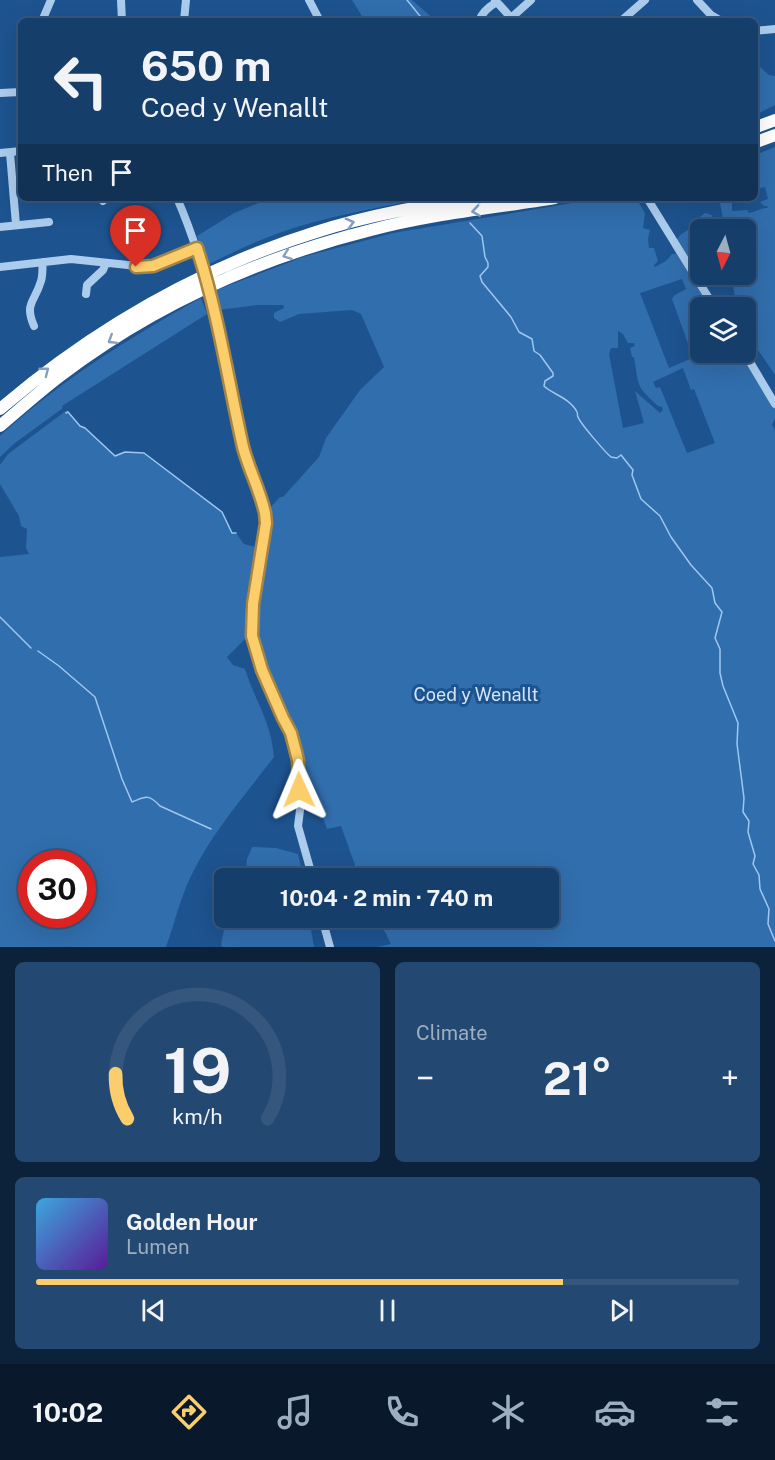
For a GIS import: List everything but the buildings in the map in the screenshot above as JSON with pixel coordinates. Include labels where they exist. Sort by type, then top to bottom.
[{"type":"highway","points":[[758,126],[775,120]]},
{"type":"highway","points":[[758,141],[775,135]]},
{"type":"highway","points":[[0,409],[51,367],[103,330],[167,293],[236,262],[326,229],[400,210],[457,201]]},
{"type":"highway","points":[[0,426],[61,375],[112,340],[189,296],[256,266],[306,248],[372,229],[536,201]]},
{"type":"street","points":[[43,18],[51,0]]},
{"type":"street","points":[[121,0],[122,18]]},
{"type":"street","points":[[184,18],[186,0]]},
{"type":"street","points":[[309,0],[318,18]]},
{"type":"street","points":[[514,18],[531,0]]},
{"type":"street","points":[[624,18],[645,0]]},
{"type":"street","points":[[697,0],[716,18]]},
{"type":"street","points":[[480,18],[496,1],[512,18]]},
{"type":"street","points":[[758,31],[775,29]]},
{"type":"street","points":[[0,93],[18,92]]},
{"type":"street","points":[[0,153],[18,152]]},
{"type":"street","points":[[10,153],[16,225]]},
{"type":"street","points":[[178,201],[201,259],[244,450],[265,513],[266,523],[253,604],[252,636],[262,670],[291,733],[298,760],[300,810],[298,826],[310,868]]},
{"type":"street","points":[[649,201],[708,297]]},
{"type":"street","points":[[0,227],[49,222]]},
{"type":"street","points":[[133,236],[136,267]]},
{"type":"street","points":[[0,267],[71,259],[136,267],[153,266],[197,248]]},
{"type":"street","points":[[34,326],[29,310],[30,304],[41,291],[43,262]]},
{"type":"street","points":[[86,294],[87,285],[103,270],[106,263]]},
{"type":"street","points":[[751,363],[775,404]]},
{"type":"street","points":[[325,928],[330,947]]},
{"type":"green space","points":[[352,0],[412,0],[433,18],[363,18]]},
{"type":"green space","points":[[758,67],[769,75],[775,76],[775,105],[758,114]]},
{"type":"green space","points":[[775,147],[775,375],[756,347],[756,297],[735,297],[733,285],[756,285],[756,219],[723,219],[720,204],[722,201],[732,201],[732,211],[748,210],[748,213],[767,208],[768,206],[760,202],[768,199],[765,187],[758,188],[758,154]]},
{"type":"green space","points":[[264,201],[412,201],[297,227],[252,244],[207,265],[197,236],[234,213]]},
{"type":"green space","name":"Coed y Wenallt","points":[[584,201],[638,201],[645,213],[643,228],[650,230],[649,248],[654,248],[658,261],[655,267],[666,261],[672,254],[676,254],[672,247],[690,226],[690,285],[703,285],[710,297],[690,297],[690,349],[672,299],[686,289],[682,279],[640,293],[669,368],[690,359],[690,363],[750,363],[775,404],[775,418],[772,425],[775,430],[775,947],[378,947],[391,944],[382,928],[559,928],[559,868],[356,868],[341,826],[327,829],[321,812],[313,812],[307,805],[306,764],[301,744],[288,713],[275,699],[252,636],[265,513],[280,497],[283,497],[319,457],[326,438],[360,390],[384,367],[361,314],[352,310],[299,314],[280,322],[274,318],[274,313],[284,308],[283,305],[257,305],[219,310],[214,291],[303,257],[393,233]],"holes":[[[618,331],[623,334],[628,343],[634,343],[635,346],[630,348],[639,384],[645,394],[663,410],[660,413],[635,391],[644,423],[623,428],[609,354],[611,348],[618,348]],[[683,368],[691,390],[694,389],[715,443],[687,453],[660,387],[656,388],[653,382]]]},
{"type":"green space","points":[[705,213],[712,215],[712,219],[697,219]]},
{"type":"green space","points":[[201,298],[207,314],[62,406],[63,408],[15,443],[0,457],[0,436],[47,396],[122,344]]},
{"type":"green space","points":[[67,410],[80,426],[115,455],[125,452],[144,453],[222,512],[232,533],[236,533],[244,544],[255,547],[245,606],[248,636],[227,657],[233,665],[245,669],[270,733],[274,757],[201,857],[185,890],[166,947],[0,947],[0,557],[29,554],[26,548],[27,529],[21,526],[19,516],[0,484],[0,465],[8,454]]},
{"type":"green space","points":[[252,847],[276,848],[298,854],[301,868],[246,868]]},
{"type":"green space","points":[[224,928],[311,928],[314,947],[222,947]]},
{"type":"waterway","points":[[407,0],[422,18]]},
{"type":"waterway","points":[[470,223],[482,236],[488,263],[488,267],[480,276],[482,282],[511,317],[519,332],[532,339],[534,351],[540,355],[553,373],[553,376],[545,381],[544,386],[574,407],[583,425],[611,457],[617,458],[621,455],[633,470],[632,475],[641,499],[660,516],[671,537],[691,565],[712,588],[715,603],[722,612],[715,638],[720,649],[720,673],[738,723],[737,744],[744,798],[743,812],[749,821],[748,832],[755,856],[753,864],[759,875],[760,889],[769,909],[768,924],[775,941]]},
{"type":"waterway","points":[[66,413],[68,412],[80,426],[115,456],[125,452],[144,453],[222,512],[232,533],[236,533]]},
{"type":"waterway","points":[[0,617],[31,648]]},
{"type":"waterway","points":[[38,651],[95,697],[132,802],[149,798],[160,806],[211,829]]},
{"type":"route","points":[[136,267],[160,264],[197,248],[201,259],[244,450],[265,513],[264,539],[251,621],[252,636],[262,670],[291,733],[298,760],[299,790]]}]
